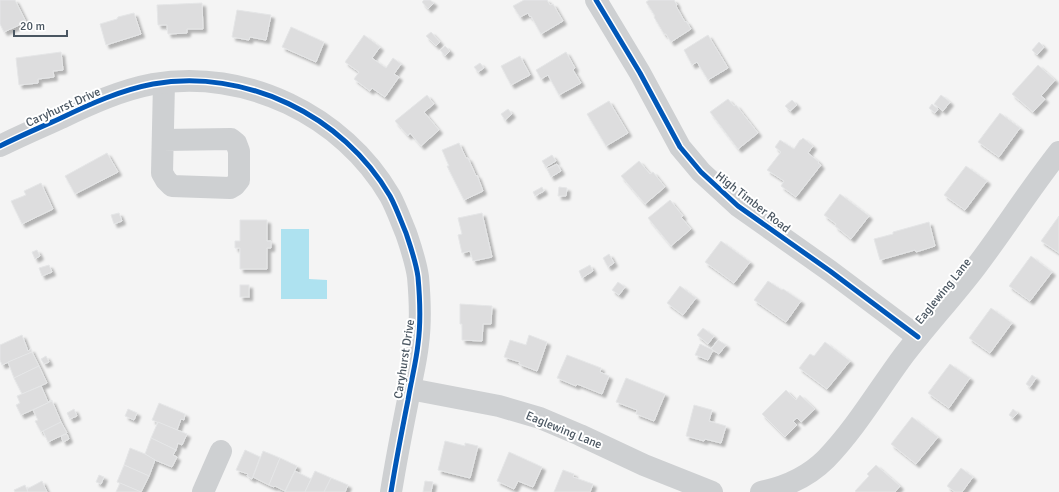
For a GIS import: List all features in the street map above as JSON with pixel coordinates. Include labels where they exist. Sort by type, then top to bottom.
[{"type":"street","name":"High Timber Road","points":[[596,0],[640,73],[680,147],[701,172],[738,206],[830,271],[918,337]]},
{"type":"street","name":"Caryhurst Drive","points":[[1,144],[109,97],[152,84],[213,82],[251,89],[268,94],[296,107],[320,121],[346,141],[372,170],[390,197],[402,222],[413,254],[418,275],[420,313],[418,345],[391,492]]},
{"type":"street","points":[[163,140],[164,83]]},
{"type":"street","name":"Eaglewing Lane","points":[[762,492],[786,485],[798,479],[812,471],[825,460],[864,412],[918,337],[975,269],[1059,152]]},
{"type":"street","name":"Eaglewing Lane","points":[[410,389],[499,406],[540,418],[644,465],[712,492]]},
{"type":"street","points":[[203,492],[221,451]]},
{"type":"water","points":[[281,229],[309,229],[309,279],[327,280],[327,299],[281,299]]},
{"type":"building","points":[[0,0],[15,0],[26,22],[4,32],[0,24]]},
{"type":"building","points":[[424,0],[430,0],[434,3],[428,9],[422,2]]},
{"type":"building","points":[[524,0],[547,0],[550,5],[553,4],[563,21],[541,34],[528,13],[520,17],[513,6]]},
{"type":"building","points":[[649,0],[674,0],[685,22],[686,21],[691,29],[671,42],[666,34],[664,34],[646,2]]},
{"type":"building","points":[[202,3],[203,29],[187,29],[187,33],[168,34],[167,25],[158,25],[157,5]]},
{"type":"building","points":[[237,10],[271,15],[266,40],[250,37],[249,40],[232,37]]},
{"type":"building","points":[[134,13],[141,34],[106,45],[100,24]]},
{"type":"building","points":[[291,27],[324,42],[316,62],[282,47]]},
{"type":"building","points":[[431,32],[440,42],[436,46],[426,36]]},
{"type":"building","points":[[364,35],[380,47],[372,58],[386,68],[393,58],[401,64],[394,74],[399,77],[385,97],[372,88],[370,91],[354,79],[359,72],[345,62]]},
{"type":"building","points":[[708,35],[728,68],[708,80],[697,62],[692,65],[684,50]]},
{"type":"building","points":[[1039,42],[1044,47],[1037,55],[1032,50]]},
{"type":"building","points":[[445,46],[450,51],[445,56],[440,50]]},
{"type":"building","points":[[61,52],[63,70],[53,71],[54,77],[38,79],[38,83],[19,85],[16,58]]},
{"type":"building","points":[[566,52],[575,68],[573,70],[581,83],[559,95],[548,75],[541,79],[536,70]]},
{"type":"building","points":[[520,56],[530,75],[511,85],[501,66]]},
{"type":"building","points":[[480,63],[484,68],[478,72],[474,67]]},
{"type":"building","points":[[1038,65],[1055,80],[1041,96],[1045,99],[1033,112],[1012,94]]},
{"type":"building","points":[[427,95],[434,104],[424,112],[439,130],[421,146],[410,133],[408,136],[395,121]]},
{"type":"building","points":[[941,95],[950,102],[943,111],[934,104]]},
{"type":"building","points":[[728,99],[734,106],[736,105],[758,133],[738,149],[710,112]]},
{"type":"building","points":[[792,100],[797,105],[790,111],[785,106]]},
{"type":"building","points":[[609,101],[628,133],[606,146],[587,114]]},
{"type":"building","points":[[932,104],[938,109],[935,113],[929,108]]},
{"type":"building","points":[[508,109],[512,114],[505,120],[501,114]]},
{"type":"building","points":[[1000,113],[1020,128],[999,157],[978,142]]},
{"type":"building","points":[[803,138],[813,146],[808,153],[821,165],[796,197],[781,186],[784,181],[767,170],[781,152],[775,147],[780,140],[794,149]]},
{"type":"building","points":[[459,143],[476,176],[477,175],[483,191],[464,200],[447,166],[449,166],[442,150]]},
{"type":"building","points":[[107,153],[118,172],[75,194],[65,176]]},
{"type":"building","points":[[552,155],[556,161],[546,167],[542,161]]},
{"type":"building","points":[[639,161],[650,174],[653,172],[665,187],[645,204],[621,176]]},
{"type":"building","points":[[557,164],[561,171],[551,177],[547,169]]},
{"type":"building","points":[[966,166],[987,181],[965,210],[944,195]]},
{"type":"building","points":[[41,183],[53,209],[22,224],[11,201],[26,195],[24,191]]},
{"type":"building","points":[[542,187],[544,191],[535,196],[533,192]]},
{"type":"building","points":[[559,187],[567,188],[566,196],[558,196]]},
{"type":"building","points":[[840,194],[869,216],[851,239],[835,226],[836,224],[824,215]]},
{"type":"building","points":[[670,200],[691,229],[671,246],[648,218]]},
{"type":"building","points":[[119,213],[122,221],[114,224],[111,215]]},
{"type":"building","points":[[482,213],[492,257],[473,261],[470,251],[462,253],[458,235],[462,234],[458,218]]},
{"type":"building","points":[[1059,216],[1059,253],[1041,241]]},
{"type":"building","points":[[240,220],[267,220],[267,241],[271,241],[271,248],[267,248],[267,269],[240,269],[240,248],[235,248],[235,241],[240,241]]},
{"type":"building","points":[[929,222],[935,246],[880,260],[874,239]]},
{"type":"building","points":[[721,241],[750,262],[734,283],[705,262]]},
{"type":"building","points":[[37,250],[40,256],[35,259],[32,252]]},
{"type":"building","points":[[609,254],[614,263],[608,267],[603,258]]},
{"type":"building","points":[[1031,256],[1052,272],[1030,301],[1009,286]]},
{"type":"building","points":[[49,265],[52,272],[42,276],[39,268]]},
{"type":"building","points":[[590,265],[593,271],[582,278],[579,271]]},
{"type":"building","points":[[768,281],[801,301],[786,322],[754,300]]},
{"type":"building","points":[[618,282],[625,287],[619,295],[612,290]]},
{"type":"building","points":[[240,285],[249,285],[249,297],[240,297]]},
{"type":"building","points":[[680,286],[696,298],[683,315],[667,303]]},
{"type":"building","points":[[460,304],[492,306],[491,324],[483,324],[482,341],[462,340]]},
{"type":"building","points":[[991,308],[1012,323],[990,353],[969,338]]},
{"type":"building","points":[[703,328],[714,336],[708,344],[697,335]]},
{"type":"building","points":[[22,335],[28,351],[31,349],[32,352],[2,365],[0,360],[0,345]]},
{"type":"building","points":[[529,335],[547,342],[537,371],[519,364],[520,362],[504,357],[510,340],[526,345]]},
{"type":"building","points":[[718,340],[726,345],[719,354],[711,349]]},
{"type":"building","points":[[825,342],[850,361],[827,389],[799,368],[810,354],[814,356]]},
{"type":"building","points":[[700,344],[713,350],[708,360],[695,355]]},
{"type":"building","points":[[32,352],[39,366],[14,378],[8,362]]},
{"type":"building","points":[[567,355],[601,368],[600,372],[609,376],[602,394],[557,378]]},
{"type":"building","points":[[46,356],[49,362],[44,364],[41,359]]},
{"type":"building","points":[[950,364],[970,378],[949,408],[928,393]]},
{"type":"building","points":[[39,366],[47,383],[22,394],[14,378]]},
{"type":"building","points":[[1032,375],[1036,378],[1030,387],[1026,384]]},
{"type":"building","points":[[626,378],[665,394],[654,421],[636,414],[637,410],[616,402]]},
{"type":"building","points":[[41,386],[48,402],[52,401],[21,415],[16,405],[20,403],[17,396]]},
{"type":"building","points":[[786,390],[796,400],[800,395],[815,409],[801,422],[797,418],[793,421],[797,425],[785,437],[762,414]]},
{"type":"building","points":[[52,401],[61,422],[41,432],[35,421],[38,420],[33,410]]},
{"type":"building","points":[[159,403],[185,414],[184,420],[181,419],[177,430],[152,420]]},
{"type":"building","points":[[694,405],[712,410],[709,421],[726,426],[721,443],[705,439],[704,441],[686,436]]},
{"type":"building","points":[[74,409],[77,416],[70,419],[67,413]]},
{"type":"building","points":[[128,409],[137,413],[134,420],[125,416]]},
{"type":"building","points":[[1013,409],[1018,413],[1013,418],[1009,415]]},
{"type":"building","points":[[912,417],[938,437],[916,464],[891,444]]},
{"type":"building","points":[[61,422],[67,433],[48,442],[43,431]]},
{"type":"building","points":[[158,422],[187,434],[182,445],[178,443],[176,450],[151,438]]},
{"type":"building","points":[[67,434],[69,439],[63,442],[61,436]]},
{"type":"building","points":[[151,438],[176,450],[173,455],[177,457],[172,467],[145,454]]},
{"type":"building","points":[[445,441],[465,446],[465,443],[478,446],[470,478],[438,470]]},
{"type":"building","points":[[130,448],[155,460],[149,476],[124,465]]},
{"type":"building","points":[[245,450],[260,457],[252,479],[247,476],[248,474],[236,470]]},
{"type":"building","points":[[263,451],[280,458],[269,485],[253,477]]},
{"type":"building","points":[[509,452],[542,467],[533,487],[518,481],[514,489],[497,481]]},
{"type":"building","points":[[280,458],[297,466],[285,491],[269,485]]},
{"type":"building","points":[[124,465],[149,476],[141,492],[117,482]]},
{"type":"building","points":[[876,465],[900,486],[895,492],[856,492],[855,491],[869,476],[867,474]]},
{"type":"building","points":[[961,468],[973,477],[962,492],[955,492],[947,486]]},
{"type":"building","points":[[563,470],[574,474],[573,477],[593,484],[590,492],[554,492]]},
{"type":"building","points":[[295,471],[311,479],[305,492],[285,492]]},
{"type":"building","points":[[315,471],[331,478],[324,492],[305,492]]},
{"type":"building","points":[[99,475],[104,477],[101,484],[96,482]]},
{"type":"building","points":[[331,478],[348,485],[345,492],[324,492]]},
{"type":"building","points":[[42,481],[47,492],[28,492],[27,489]]},
{"type":"building","points":[[425,481],[433,482],[431,492],[423,492]]},
{"type":"building","points":[[120,483],[141,492],[116,492]]},
{"type":"building","points":[[25,485],[28,492],[15,492],[14,490]]},
{"type":"cycle path","points":[[596,0],[640,73],[680,147],[701,172],[738,206],[830,271],[918,337]]},
{"type":"cycle path","points":[[0,146],[117,94],[153,84],[188,81],[222,83],[256,91],[288,104],[319,121],[346,142],[370,167],[390,196],[406,233],[415,260],[418,277],[420,302],[419,336],[391,492]]}]
